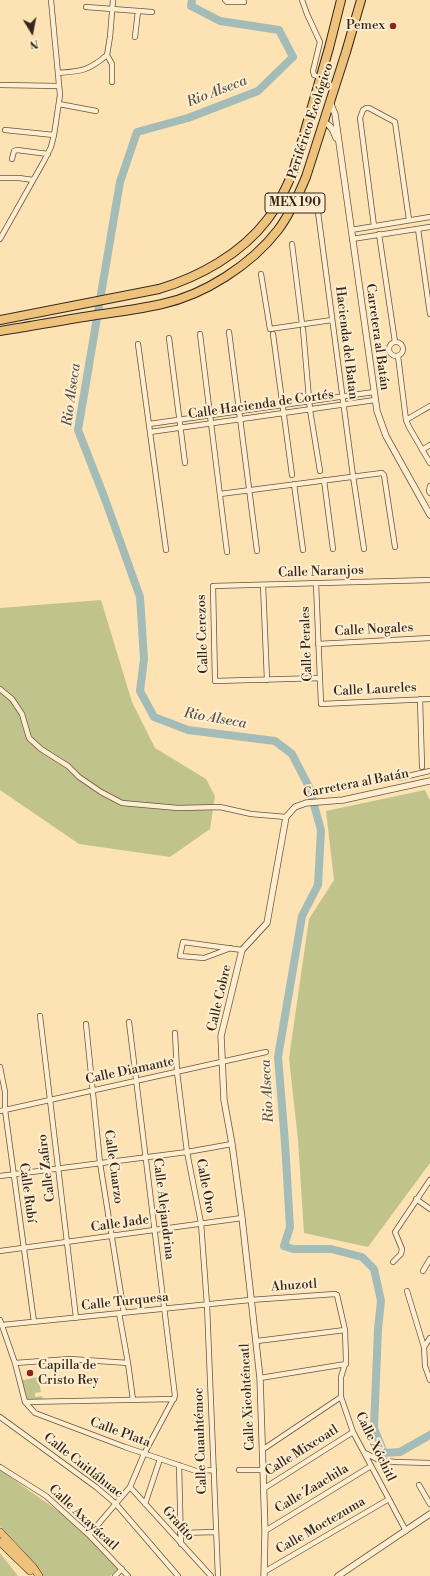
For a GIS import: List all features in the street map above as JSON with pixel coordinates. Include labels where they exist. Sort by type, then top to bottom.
[{"type":"highway","name":"Periférico Ecológico","points":[[0,320],[72,307],[173,285],[201,273],[242,245],[260,228],[275,207],[293,172],[321,78],[341,0]]},
{"type":"highway","name":"Periférico Ecológico","points":[[0,331],[163,304],[196,293],[228,275],[259,251],[279,229],[298,196],[313,158],[361,0]]},
{"type":"main road","points":[[0,1532],[33,1567],[39,1576]]},
{"type":"main road","points":[[0,1542],[29,1570],[33,1576]]},
{"type":"street","points":[[0,239],[48,154],[54,135],[59,104],[59,86],[51,0]]},
{"type":"street","points":[[112,82],[112,64],[107,55],[113,0]]},
{"type":"street","points":[[225,0],[227,2],[244,2]]},
{"type":"street","points":[[302,0],[320,42],[313,71],[314,75],[321,78]]},
{"type":"street","points":[[86,7],[152,12]]},
{"type":"street","points":[[135,37],[138,11]]},
{"type":"street","points":[[58,73],[85,70],[95,65],[107,55]]},
{"type":"street","points":[[0,85],[59,86]]},
{"type":"street","name":"Carretera al Batán","points":[[330,102],[335,114],[375,400],[386,436],[430,514]]},
{"type":"street","points":[[59,104],[96,111]]},
{"type":"street","points":[[374,226],[360,115],[366,108],[369,108],[395,122],[409,220]]},
{"type":"street","name":"Carretera al Batán","points":[[323,122],[332,128],[340,152]]},
{"type":"street","points":[[5,130],[54,135]]},
{"type":"street","points":[[12,159],[14,151],[17,150],[48,154]]},
{"type":"street","points":[[0,178],[33,180]]},
{"type":"street","name":"Hacienda del Batan","points":[[318,212],[343,404],[364,548]]},
{"type":"street","points":[[351,230],[430,217]]},
{"type":"street","points":[[399,222],[401,231]]},
{"type":"street","points":[[352,239],[430,227]]},
{"type":"street","points":[[418,229],[430,314]]},
{"type":"street","points":[[379,234],[395,342]]},
{"type":"street","points":[[292,244],[303,327],[310,410],[320,471]]},
{"type":"street","points":[[261,274],[283,405],[292,475]]},
{"type":"street","points":[[271,331],[303,327],[332,320]]},
{"type":"street","points":[[229,332],[257,551]]},
{"type":"street","points":[[200,334],[227,552]]},
{"type":"street","points":[[169,338],[185,463]]},
{"type":"street","points":[[395,342],[400,342],[404,348],[402,354],[398,356],[393,355],[389,349],[391,344],[395,342]]},
{"type":"street","points":[[138,344],[166,550]]},
{"type":"street","points":[[398,356],[406,420],[430,463]]},
{"type":"street","name":"Calle Hacienda de Cortés","points":[[149,424],[374,392]]},
{"type":"street","name":"Calle Hacienda de Cortés","points":[[150,432],[375,400]]},
{"type":"street","points":[[406,420],[430,406]]},
{"type":"street","points":[[422,450],[430,445]]},
{"type":"street","points":[[220,494],[382,473],[384,476],[396,547]]},
{"type":"street","points":[[324,480],[333,549]]},
{"type":"street","points":[[294,484],[303,550]]},
{"type":"street","points":[[430,486],[430,493]]},
{"type":"street","name":"Calle Naranjos","points":[[213,586],[430,580]]},
{"type":"street","name":"Calle Perales","points":[[316,583],[321,704]]},
{"type":"street","points":[[263,585],[267,680],[320,678]]},
{"type":"street","name":"Calle Cerezos","points":[[213,586],[216,681],[267,680]]},
{"type":"street","name":"Calle Nogales","points":[[318,644],[430,638]]},
{"type":"street","points":[[0,689],[12,699],[22,714],[29,738],[41,749],[68,766],[79,778],[122,803],[178,808],[220,807],[251,814],[286,817]]},
{"type":"street","points":[[420,699],[422,767]]},
{"type":"street","name":"Calle Laureles","points":[[321,704],[430,699]]},
{"type":"street","points":[[399,778],[430,771]]},
{"type":"street","points":[[424,773],[427,781]]},
{"type":"street","name":"Carretera al Batán","points":[[286,817],[295,807],[306,803],[343,800],[427,781]]},
{"type":"street","name":"Calle Cobre","points":[[242,1218],[232,1144],[224,1100],[221,1036],[242,950],[267,922],[286,817]]},
{"type":"street","points":[[230,948],[204,958],[180,956],[183,942],[230,948],[242,950]]},
{"type":"street","name":"Calle Zafiro","points":[[40,1016],[76,1318]]},
{"type":"street","name":"Calle Alejandrina","points":[[128,1022],[176,1392],[174,1399]]},
{"type":"street","name":"Calle Cuarzo","points":[[86,1024],[100,1163],[112,1236],[133,1400]]},
{"type":"street","name":"Calle Oro","points":[[175,1033],[177,1072],[188,1152],[201,1223],[207,1305]]},
{"type":"street","name":"Calle Diamante","points":[[2,1110],[266,1052]]},
{"type":"street","name":"Calle Rubí","points":[[0,1067],[5,1092],[2,1110],[14,1174],[34,1322]]},
{"type":"street","points":[[0,1176],[188,1152],[232,1144]]},
{"type":"street","points":[[393,1262],[402,1254],[402,1249],[395,1232],[430,1180]]},
{"type":"street","points":[[416,1199],[430,1209]]},
{"type":"street","name":"Calle Jade","points":[[0,1251],[242,1218]]},
{"type":"street","name":"Calle Xicohténcatl","points":[[242,1218],[250,1300],[257,1341],[260,1378],[265,1531],[264,1574]]},
{"type":"street","points":[[423,1271],[430,1259]]},
{"type":"street","points":[[407,1291],[424,1347],[426,1366],[430,1380]]},
{"type":"street","name":"Ahuzotl","points":[[250,1300],[335,1294],[338,1297]]},
{"type":"street","name":"Calle Xóchitl","points":[[338,1297],[345,1330],[346,1364],[341,1377],[341,1397],[353,1432],[406,1531]]},
{"type":"street","name":"Calle Turquesa","points":[[1,1322],[34,1322],[250,1300]]},
{"type":"street","name":"Calle Cuauhtémoc","points":[[207,1305],[218,1576]]},
{"type":"street","points":[[1,1322],[15,1363],[24,1402],[174,1399]]},
{"type":"street","points":[[257,1341],[345,1330]]},
{"type":"street","points":[[424,1347],[430,1338]]},
{"type":"street","points":[[15,1363],[70,1359],[128,1363]]},
{"type":"street","points":[[260,1378],[346,1364]]},
{"type":"street","points":[[262,1450],[341,1397]]},
{"type":"street","points":[[89,1535],[130,1487],[144,1454],[174,1399]]},
{"type":"street","name":"Calle Plata","points":[[24,1402],[35,1413],[144,1454],[196,1471],[214,1470]]},
{"type":"street","name":"Calle Cuitláhuac","points":[[1,1419],[116,1504],[178,1576]]},
{"type":"street","name":"Calle Mixcoatl","points":[[263,1489],[353,1432]]},
{"type":"street","points":[[364,1453],[379,1460],[430,1463]]},
{"type":"street","points":[[145,1504],[160,1459]]},
{"type":"street","points":[[178,1465],[181,1544]]},
{"type":"street","name":"Calle Zaachila","points":[[265,1531],[371,1466]]},
{"type":"street","name":"Calle Axayácatl","points":[[0,1467],[46,1496],[89,1535],[128,1576]]},
{"type":"street","points":[[239,1470],[262,1470]]},
{"type":"street","points":[[419,1485],[430,1504]]},
{"type":"street","name":"Grafito","points":[[130,1487],[211,1576]]},
{"type":"street","name":"Calle Moctezuma","points":[[264,1574],[389,1498]]},
{"type":"street","points":[[338,1576],[430,1514]]},
{"type":"street","points":[[180,1533],[216,1532]]},
{"type":"street","points":[[115,1576],[122,1569]]},
{"type":"green space","points":[[101,600],[132,702],[155,748],[206,779],[215,796],[210,829],[170,857],[79,844],[0,790],[0,608]]},
{"type":"green space","points":[[425,790],[430,800],[430,1163],[368,1247],[304,1233],[298,1140],[289,1058],[309,919],[334,880],[326,811]]},
{"type":"green space","points":[[38,1377],[41,1392],[35,1393],[35,1397],[42,1396],[43,1401],[28,1401],[21,1379],[24,1380]]},
{"type":"green space","points":[[0,1470],[91,1534],[118,1569],[110,1576],[42,1576],[24,1551],[0,1526]]},
{"type":"green space","points":[[0,1553],[18,1576],[0,1576]]},
{"type":"waterway","name":"Rio Alseca","points":[[192,0],[191,6],[220,21],[279,30],[293,57],[258,91],[188,118],[137,132],[120,182],[78,430],[105,499],[140,597],[144,659],[140,691],[154,717],[188,730],[275,741],[292,754],[309,787],[321,830],[318,885],[302,916],[278,1057],[290,1227],[284,1246],[293,1249],[331,1249],[362,1257],[374,1269],[381,1301],[378,1329],[374,1428],[384,1453],[400,1452],[430,1435]]},
{"type":"place","name":"Pemex","points":[[393,26]]},
{"type":"place","name":"Capilla de Cristo Rey","points":[[30,1373]]}]
